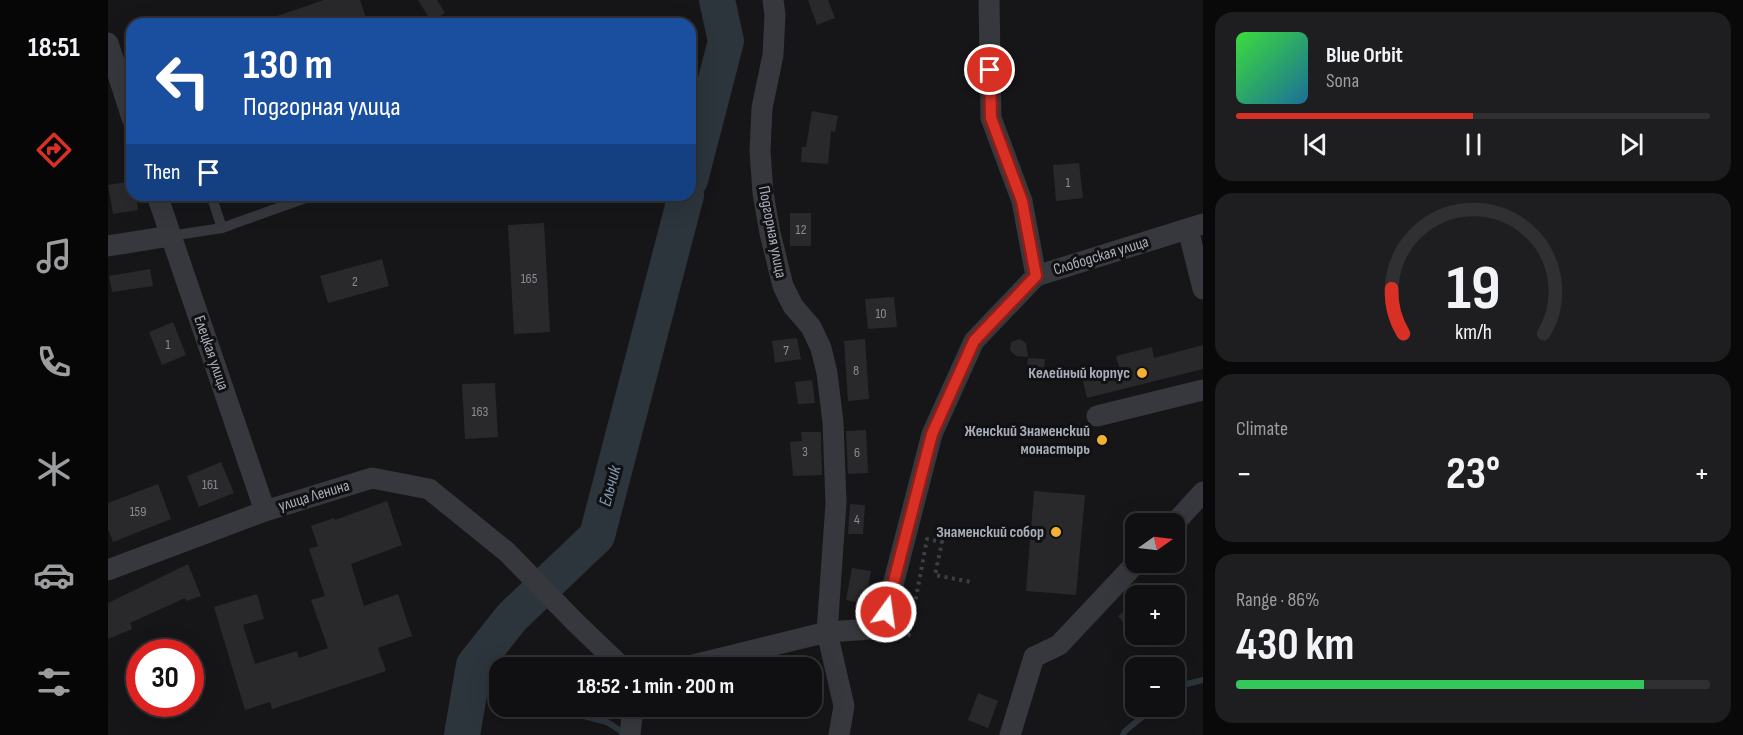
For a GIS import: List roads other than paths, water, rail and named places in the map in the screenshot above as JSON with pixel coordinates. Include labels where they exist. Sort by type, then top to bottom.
[{"type":"street","name":"Подгорная улица","points":[[773,0],[775,15],[773,55],[762,108],[760,151],[763,193],[783,286],[793,306],[811,327],[821,348],[827,373],[833,422],[836,503],[827,632],[844,706],[839,735]]},
{"type":"street","points":[[989,0],[991,118],[1022,201],[1036,276]]},
{"type":"street","points":[[108,43],[126,99]]},
{"type":"street","name":"Елецкая улица","points":[[159,201],[265,511]]},
{"type":"street","name":"Слободская улица","points":[[827,632],[872,629],[886,612],[932,434],[974,341],[1036,276],[1196,227]]},
{"type":"street","points":[[1196,227],[1203,289]]},
{"type":"street","points":[[108,246],[170,236]]},
{"type":"street","points":[[1096,416],[1203,390]]},
{"type":"street","name":"улица Ленина","points":[[108,570],[265,511],[372,478],[429,489],[507,552],[612,657]]},
{"type":"street","points":[[1184,513],[1203,492]]},
{"type":"street","points":[[1010,735],[1034,657],[1059,645],[1127,573]]},
{"type":"street","points":[[726,657],[827,632]]},
{"type":"lane","points":[[213,201],[222,228]]},
{"type":"lane","points":[[170,236],[222,228],[297,201]]},
{"type":"waterway","name":"Ельчик","points":[[696,157],[726,41],[717,0]]},
{"type":"waterway","name":"Ельчик","points":[[462,735],[474,665],[512,617],[597,536],[684,201]]},
{"type":"waterway","points":[[474,665],[489,671]]},
{"type":"waterway","points":[[1185,684],[1203,680]]},
{"type":"waterway","points":[[588,717],[607,722],[627,735]]},
{"type":"waterway","points":[[1123,735],[1142,717]]},
{"type":"place","name":"Келейный корпус","points":[[1142,373]]},
{"type":"place","name":"Женский Знаменский монастырь","points":[[1102,440]]},
{"type":"place","name":"Знаменский собор","points":[[1056,532]]}]
